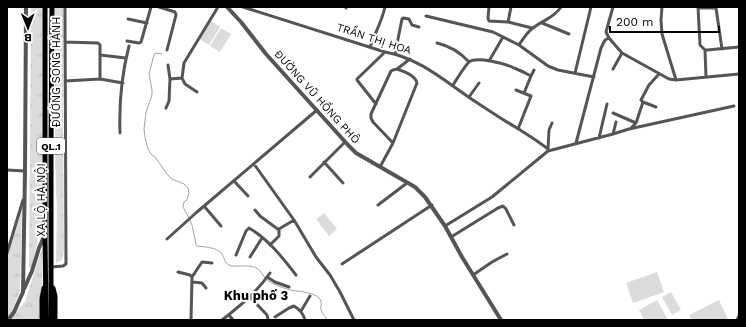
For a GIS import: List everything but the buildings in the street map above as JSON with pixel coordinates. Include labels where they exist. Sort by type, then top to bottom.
[{"type":"highway","name":"XA LỘ HÀ NỘI","points":[[45,7],[45,234],[48,284],[55,296],[56,320]]},
{"type":"highway","name":"XA LỘ HÀ NỘI","points":[[42,320],[43,289],[48,284],[51,266],[52,7]]},
{"type":"highway","name":"QL.1","points":[[46,320],[48,284]]},
{"type":"highway","name":"QL.1","points":[[48,284],[51,320]]},
{"type":"street","points":[[23,292],[26,7]]},
{"type":"street","name":"ĐƯỜNG SONG HÀNH","points":[[51,266],[64,266],[66,264],[65,7]]},
{"type":"street","points":[[128,41],[141,42],[151,8],[146,7]]},
{"type":"street","points":[[159,7],[175,12],[176,15],[167,50]]},
{"type":"street","points":[[197,92],[185,84],[182,78],[184,63],[218,7]]},
{"type":"street","name":"ĐƯỜNG VŨ HỒNG PHÔ","points":[[227,7],[266,54],[356,153],[415,187],[421,192],[432,205],[501,320]]},
{"type":"street","name":"TRẦN THỊ HOA","points":[[243,7],[410,59],[453,85],[536,140],[548,150]]},
{"type":"street","points":[[370,46],[382,19],[385,7]]},
{"type":"street","points":[[489,7],[488,18],[490,21],[508,22],[532,28]]},
{"type":"street","points":[[508,22],[511,7]]},
{"type":"street","points":[[519,45],[532,28],[552,17],[560,8],[554,7]]},
{"type":"street","points":[[575,73],[591,7]]},
{"type":"street","points":[[613,7],[606,32],[609,38],[622,53],[659,74],[669,79],[676,80],[739,74]]},
{"type":"street","points":[[662,7],[662,34],[676,80]]},
{"type":"street","points":[[706,77],[705,50],[700,45],[698,8],[716,8],[722,49]]},
{"type":"street","points":[[426,16],[493,32],[519,45],[548,66],[558,70],[594,77]]},
{"type":"street","points":[[128,19],[147,23]]},
{"type":"street","points":[[395,54],[402,19],[409,19],[412,25],[419,26]]},
{"type":"street","points":[[542,23],[569,34]]},
{"type":"street","points":[[489,61],[503,37]]},
{"type":"street","points":[[576,143],[601,48],[605,40],[609,38]]},
{"type":"street","points":[[65,42],[98,43],[100,45],[100,79]]},
{"type":"street","points":[[437,43],[458,51],[469,62]]},
{"type":"street","points":[[120,133],[120,108],[126,58],[129,46]]},
{"type":"street","points":[[705,50],[739,47]]},
{"type":"street","points":[[376,104],[357,78],[385,52]]},
{"type":"street","points":[[613,69],[622,53]]},
{"type":"street","points":[[100,55],[126,58]]},
{"type":"street","points":[[393,143],[373,122],[371,114],[391,71],[410,59]]},
{"type":"street","points":[[453,85],[469,62],[475,60],[489,61],[514,68],[531,76]]},
{"type":"street","points":[[166,108],[169,101],[170,79],[168,65]]},
{"type":"street","points":[[380,167],[393,143],[417,83],[415,78],[397,68]]},
{"type":"street","points":[[524,93],[534,70]]},
{"type":"street","points":[[629,129],[636,123],[643,102],[641,100],[649,85],[659,74]]},
{"type":"street","points":[[170,79],[182,78]]},
{"type":"street","points":[[65,81],[100,79],[123,83]]},
{"type":"street","points":[[469,97],[479,83]]},
{"type":"street","points":[[516,90],[531,96],[518,129]]},
{"type":"street","points":[[643,102],[656,107]]},
{"type":"street","points":[[599,138],[607,104]]},
{"type":"street","points":[[445,226],[492,197],[548,150],[629,129],[734,106]]},
{"type":"street","points":[[166,239],[317,110]]},
{"type":"street","points":[[613,113],[636,123]]},
{"type":"street","points":[[612,134],[616,122]]},
{"type":"street","points":[[548,150],[549,130],[552,123]]},
{"type":"street","points":[[310,177],[345,142]]},
{"type":"street","points":[[324,162],[343,183]]},
{"type":"street","points":[[254,164],[294,220],[316,257],[330,275],[354,320]]},
{"type":"street","points":[[7,170],[25,171]]},
{"type":"street","points":[[234,181],[248,196]]},
{"type":"street","points":[[378,205],[407,183]]},
{"type":"street","points":[[7,253],[24,198]]},
{"type":"street","points":[[342,264],[432,205]]},
{"type":"street","points":[[204,206],[221,226]]},
{"type":"street","points":[[451,236],[502,206],[506,209],[514,225]]},
{"type":"street","points":[[255,210],[260,216],[279,230]]},
{"type":"street","points":[[270,245],[279,236],[280,228],[294,220]]},
{"type":"street","points":[[236,255],[248,229],[255,232],[270,245],[296,275]]},
{"type":"street","points":[[8,320],[14,312],[23,292],[45,234]]},
{"type":"street","points":[[250,257],[262,238]]},
{"type":"street","points":[[473,275],[507,254]]},
{"type":"street","points":[[191,320],[192,277],[202,262],[212,263]]},
{"type":"street","points":[[178,272],[190,275],[192,277]]},
{"type":"street","points":[[222,320],[242,305],[270,273]]},
{"type":"street","points":[[267,277],[288,287]]},
{"type":"street","points":[[193,282],[202,284],[206,288]]},
{"type":"street","points":[[301,311],[310,296]]},
{"type":"street","points":[[250,297],[267,315],[268,320]]},
{"type":"street","points":[[275,317],[294,306],[301,311],[305,320]]},
{"type":"street","points":[[228,315],[233,320]]},
{"type":"street","points":[[736,320],[739,316]]},
{"type":"green space","points":[[31,7],[42,7],[42,222],[30,269],[29,267]]},
{"type":"green space","points":[[55,7],[64,7],[64,249],[62,260],[56,263],[57,206],[55,150]]},
{"type":"green space","points":[[211,21],[220,27],[209,45],[199,39]]},
{"type":"green space","points":[[221,28],[231,34],[220,52],[210,46]]},
{"type":"green space","points":[[22,206],[20,291],[12,311],[7,318],[7,256]]},
{"type":"green space","points":[[324,213],[337,229],[329,236],[316,219]]},
{"type":"green space","points":[[42,248],[42,283],[39,320],[11,320],[18,309],[25,302]]},
{"type":"green space","points":[[657,272],[664,292],[633,303],[626,283]]},
{"type":"green space","points":[[671,292],[681,310],[672,315],[662,297]]},
{"type":"green space","points":[[657,300],[667,318],[664,320],[644,320],[639,310]]},
{"type":"green space","points":[[719,300],[728,319],[692,320],[689,315]]},
{"type":"waterway","points":[[162,54],[155,53],[149,74],[152,95],[146,112],[144,129],[145,137],[148,149],[167,174],[172,179],[184,184],[188,188],[189,193],[183,207],[189,218]]},
{"type":"waterway","points":[[190,220],[197,246],[219,251],[226,263],[230,266],[251,266],[257,268],[265,278]]},
{"type":"waterway","points":[[267,280],[290,290],[313,294],[321,301],[321,310],[327,320]]},
{"type":"district","name":"Khu phố 3","points":[[256,295]]}]
